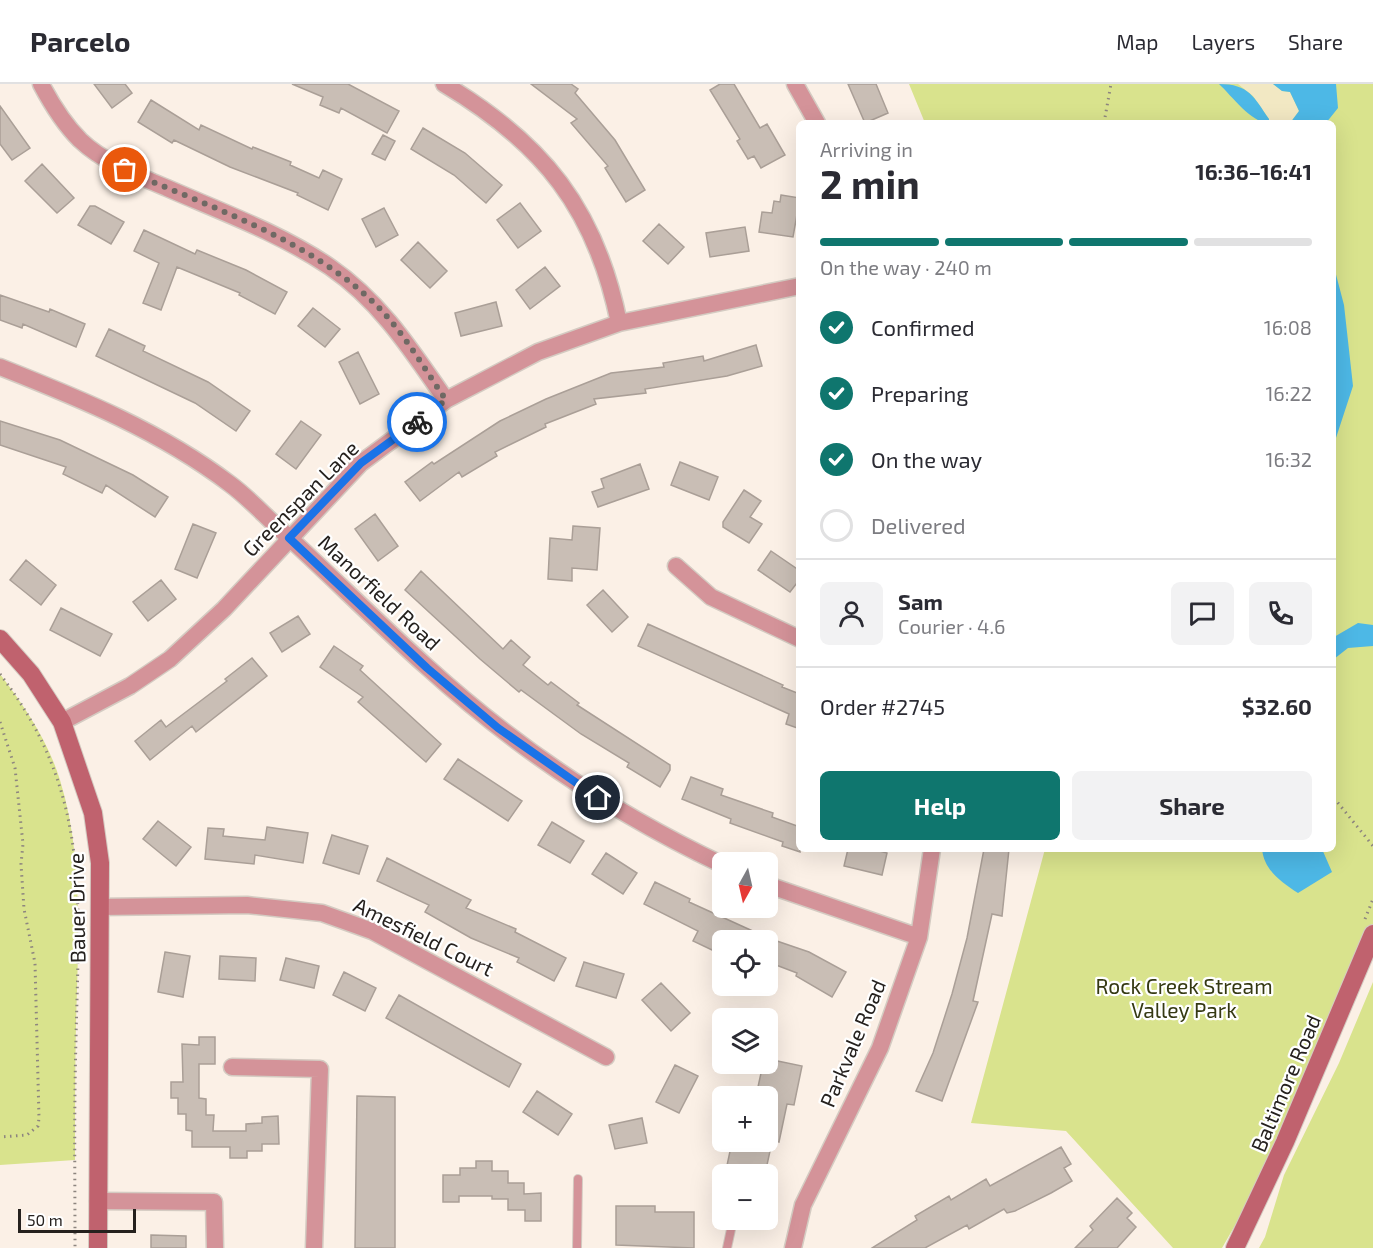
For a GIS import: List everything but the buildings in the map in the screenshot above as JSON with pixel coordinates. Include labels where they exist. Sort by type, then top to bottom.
[{"type":"street","points":[[41,84],[51,103],[80,140],[125,170],[275,235],[330,268],[372,301],[395,326],[446,400]]},
{"type":"street","points":[[444,84],[471,100],[523,140],[559,179],[590,232],[611,282],[619,323]]},
{"type":"street","points":[[795,84],[815,120]]},
{"type":"street","name":"Greenspan Lane","points":[[62,722],[130,686],[170,659],[224,609],[361,463],[446,400],[538,352],[619,323],[796,287]]},
{"type":"street","name":"Manorfield Road","points":[[0,367],[100,407],[156,435],[231,484],[427,668],[498,728],[598,798],[677,843],[712,860]]},
{"type":"street","points":[[676,566],[711,597],[796,637]]},
{"type":"street","name":"Bauer Drive","points":[[0,639],[31,674],[62,722],[93,813],[100,863],[98,1248]]},
{"type":"street","name":"Parkvale Road","points":[[793,1248],[802,1205],[880,1048],[919,937],[932,852]]},
{"type":"street","points":[[778,888],[919,937]]},
{"type":"street","name":"Amesfield Court","points":[[100,907],[247,905],[322,913],[372,930],[606,1057]]},
{"type":"street","name":"Baltimore Road","points":[[1235,1248],[1285,1142],[1373,934]]},
{"type":"street","points":[[232,1067],[320,1069],[314,1248]]},
{"type":"street","points":[[98,1201],[214,1202],[215,1248]]},
{"type":"lane","points":[[578,1179],[578,1248]]},
{"type":"lane","points":[[727,1248],[731,1230]]},
{"type":"path","points":[[1105,120],[1111,84]]},
{"type":"path","points":[[0,674],[33,720],[46,747],[68,811],[75,851],[78,953],[75,1248]]},
{"type":"path","points":[[0,722],[15,768],[23,844],[21,864],[24,909],[35,963],[39,1118],[38,1126],[27,1135],[0,1137]]},
{"type":"path","points":[[1336,800],[1373,846]]},
{"type":"green space","name":"Rock Creek Stream Valley Park","points":[[909,84],[1373,84],[1373,926],[1249,1201],[1222,1248],[1173,1248],[1066,1131],[971,1123],[1044,852],[1336,852],[1336,120],[924,120]]},
{"type":"green space","points":[[0,674],[27,712],[49,752],[60,780],[73,840],[78,901],[75,1160],[0,1165]]},
{"type":"green space","points":[[1373,982],[1373,1248],[1259,1248],[1265,1237],[1284,1175],[1339,1063]]},
{"type":"sand","points":[[1238,84],[1273,84],[1282,91],[1290,92],[1299,111],[1292,120],[1269,120],[1253,96]]},
{"type":"water","points":[[1219,84],[1237,86],[1250,93],[1269,120],[1255,119]]},
{"type":"water","points":[[1273,84],[1336,84],[1338,108],[1328,120],[1292,120],[1299,111],[1290,92],[1282,91]]},
{"type":"water","points":[[1336,275],[1344,305],[1353,386],[1336,438]]},
{"type":"water","points":[[1358,623],[1373,625],[1373,646],[1348,648],[1336,657],[1336,636]]},
{"type":"water","points":[[1262,852],[1323,852],[1332,872],[1298,893],[1280,880],[1270,869]]},
{"type":"way so far","points":[[125,170],[275,235],[330,268],[372,301],[395,326],[446,400],[417,422]]},
{"type":"route","points":[[417,422],[361,463],[289,538],[427,668],[498,728],[598,798]]}]
